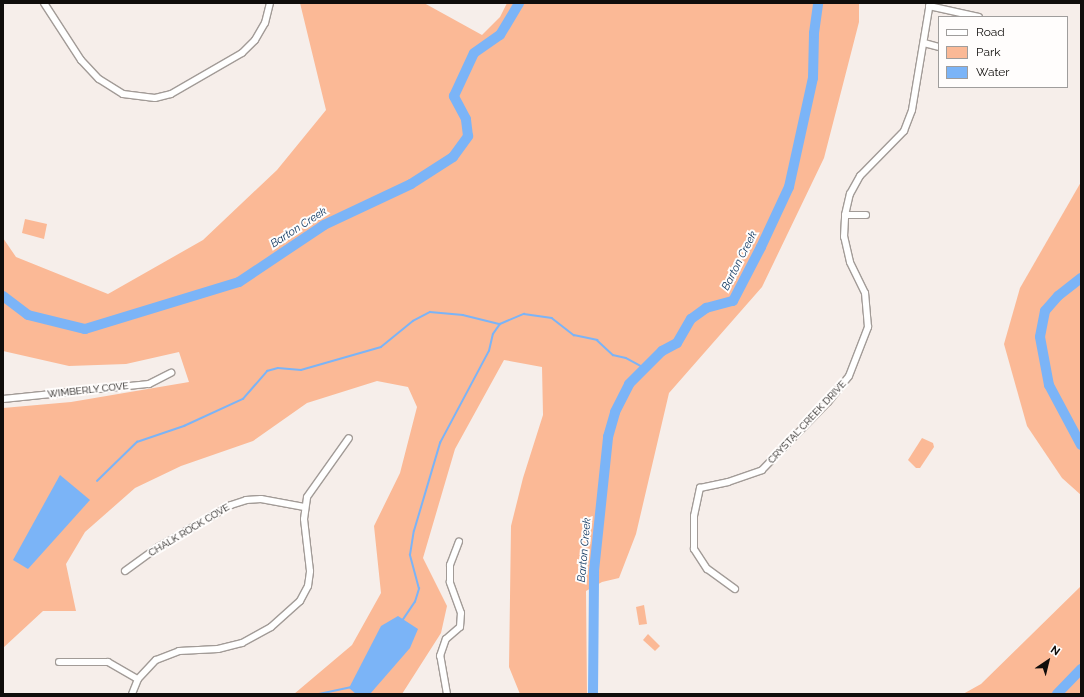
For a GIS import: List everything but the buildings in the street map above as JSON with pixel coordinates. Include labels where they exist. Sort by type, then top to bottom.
[{"type":"street","points":[[44,3],[82,60],[99,79],[123,94],[155,98],[171,94],[242,53],[255,40],[265,23],[270,3]]},
{"type":"street","points":[[930,4],[975,16]]},
{"type":"street","name":"CRYSTAL CREEK DRIVE","points":[[735,589],[707,569],[694,549],[694,516],[700,488],[728,482],[762,470],[828,402],[849,376],[868,327],[865,293],[850,262],[844,237],[844,215],[850,194],[860,176],[904,131],[912,110],[930,4]]},
{"type":"street","points":[[924,44],[938,47]]},
{"type":"street","points":[[844,215],[866,215]]},
{"type":"street","name":"WIMBERLY COVE","points":[[3,399],[149,384],[171,373]]},
{"type":"street","points":[[132,694],[138,679],[156,660],[164,655],[180,651],[218,649],[242,644],[290,612],[300,601],[308,586],[310,571],[304,507],[313,486],[349,438]]},
{"type":"street","name":"CHALK ROCK COVE","points":[[125,571],[158,547],[230,505],[255,499],[304,507]]},
{"type":"street","points":[[447,694],[440,656],[446,639],[460,627],[461,614],[450,582],[450,565],[459,542]]},
{"type":"street","points":[[59,662],[108,662],[138,679]]},
{"type":"green space","points":[[300,3],[424,3],[482,35],[500,17],[507,3],[859,3],[859,22],[824,158],[762,287],[669,393],[636,534],[619,578],[602,582],[586,591],[587,694],[520,694],[509,667],[511,526],[523,478],[543,415],[542,367],[504,360],[455,449],[423,558],[447,606],[441,633],[402,694],[294,694],[352,645],[381,593],[374,526],[400,473],[417,407],[408,387],[377,381],[307,403],[253,441],[181,466],[135,488],[85,532],[66,564],[76,611],[43,611],[3,648],[3,408],[71,402],[189,382],[179,352],[126,364],[69,366],[3,351],[3,238],[16,257],[108,294],[203,240],[277,170],[326,110]]},
{"type":"green space","points":[[1081,182],[1081,495],[1062,478],[1027,426],[1004,344],[1020,288]]},
{"type":"green space","points":[[25,219],[47,224],[44,239],[22,233]]},
{"type":"green space","points":[[922,438],[933,443],[934,447],[920,468],[916,468],[908,460]]},
{"type":"green space","points":[[1081,586],[1081,694],[963,694],[981,684]]},
{"type":"green space","points":[[644,605],[647,624],[639,625],[636,607]]},
{"type":"green space","points":[[648,634],[660,646],[655,651],[643,640]]},
{"type":"water","points":[[60,475],[90,500],[28,569],[13,560]]},
{"type":"water","points":[[398,616],[418,629],[410,648],[370,694],[356,694],[349,688],[381,626]]},
{"type":"waterway","name":"Barton Creek","points":[[3,296],[28,315],[85,329],[239,282],[324,225],[411,184],[453,157],[468,136],[466,119],[454,96],[474,53],[500,35],[519,3]]},
{"type":"waterway","name":"Barton Creek","points":[[593,694],[594,571],[608,437],[615,412],[629,384],[662,351],[677,343],[691,319],[706,308],[733,301],[761,247],[789,187],[813,78],[814,33],[818,3]]},
{"type":"waterway","points":[[1081,278],[1058,296],[1045,311],[1040,337],[1049,385],[1081,445]]},
{"type":"waterway","points":[[97,481],[137,442],[184,426],[243,399],[267,371],[278,368],[301,370],[381,347],[413,321],[430,312],[463,315],[500,324],[524,314],[552,318],[574,335],[597,340],[613,355],[626,358],[645,368]]},
{"type":"waterway","points":[[402,621],[415,602],[419,589],[410,555],[414,531],[440,443],[489,351],[493,334],[500,324]]},
{"type":"waterway","name":"Barton Creek","points":[[1057,694],[1081,669]]},
{"type":"waterway","points":[[319,694],[351,687]]}]
